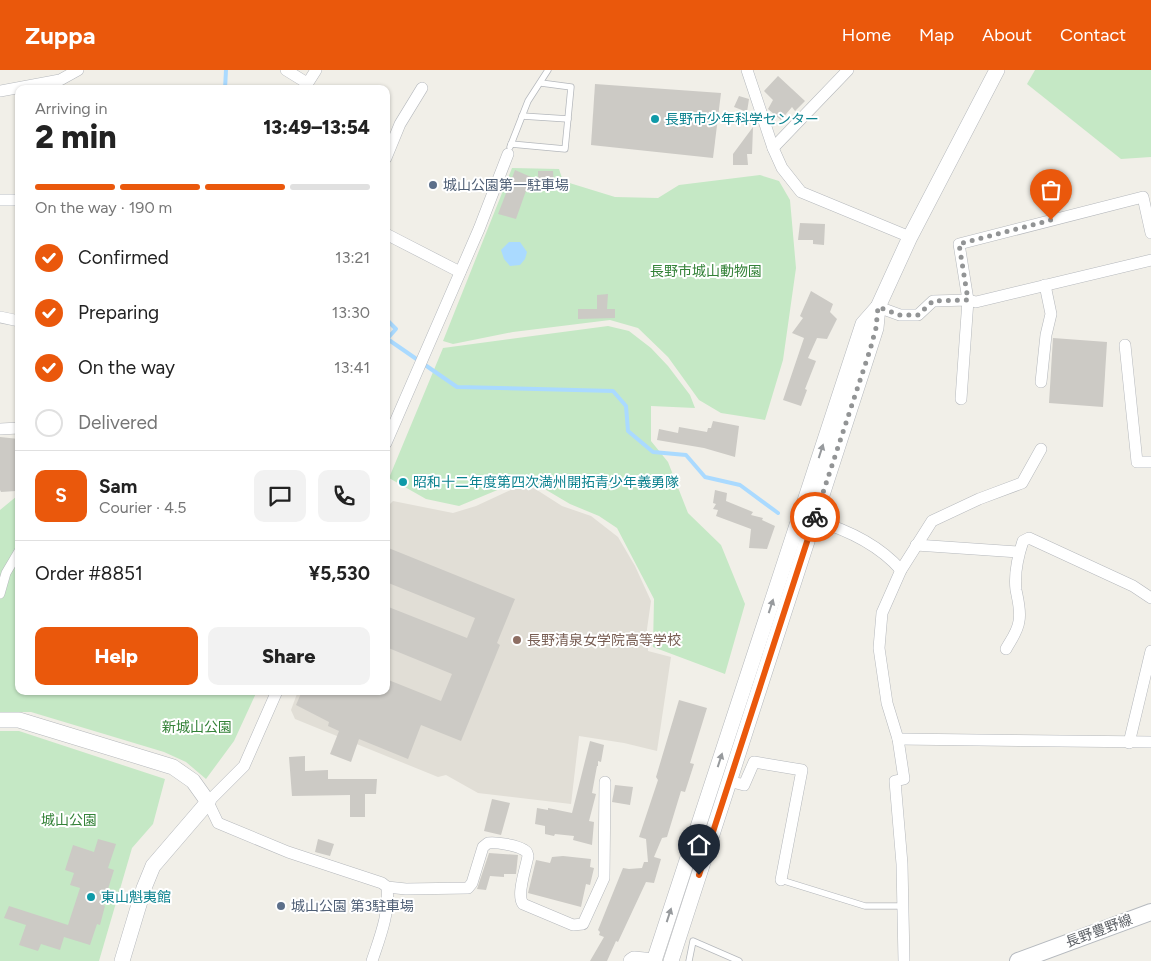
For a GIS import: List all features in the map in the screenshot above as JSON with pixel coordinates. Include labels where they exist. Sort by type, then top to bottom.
[{"type":"main road","name":"長野豊野線","points":[[1018,961],[1150,914]]},
{"type":"street","points":[[33,85],[60,80],[78,70]]},
{"type":"street","points":[[286,70],[305,85]]},
{"type":"street","points":[[307,85],[316,70]]},
{"type":"street","points":[[747,70],[773,148],[782,168],[801,192],[910,237]]},
{"type":"street","points":[[773,148],[848,70]]},
{"type":"street","points":[[632,961],[634,959],[654,961],[863,324],[878,307],[910,237],[997,70]]},
{"type":"street","points":[[0,91],[15,88]]},
{"type":"street","points":[[390,148],[400,124],[422,88]]},
{"type":"street","points":[[390,434],[460,272],[509,149]]},
{"type":"street","points":[[961,398],[968,300],[959,244],[1143,197],[1151,233]]},
{"type":"street","points":[[0,200],[15,200]]},
{"type":"street","points":[[390,236],[460,272]]},
{"type":"street","points":[[878,307],[900,315],[918,315],[933,301],[968,300],[976,302],[1151,260]]},
{"type":"street","points":[[1041,382],[1046,335],[1051,314],[1045,285]]},
{"type":"street","points":[[671,961],[870,350],[876,328],[878,307]]},
{"type":"street","points":[[0,317],[15,319]]},
{"type":"street","points":[[1125,345],[1137,462],[1151,462]]},
{"type":"street","points":[[0,429],[15,428]]},
{"type":"street","points":[[904,961],[902,864],[895,781],[904,778],[898,739],[887,703],[879,648],[882,613],[901,570],[932,521],[979,499],[1022,483],[1041,449]]},
{"type":"street","points":[[814,520],[839,527],[890,557],[901,570]]},
{"type":"street","points":[[1006,649],[1018,629],[1020,618],[1016,589],[1019,552],[1023,541],[1029,538],[1133,586],[1151,598]]},
{"type":"street","points":[[916,546],[1019,552]]},
{"type":"street","points":[[0,594],[6,573],[15,558]]},
{"type":"street","points":[[1129,743],[1151,650]]},
{"type":"street","points":[[122,961],[144,888],[153,866],[208,802],[244,766],[275,695]]},
{"type":"street","points":[[0,720],[19,720],[173,767],[193,781],[208,802],[218,823],[288,852],[382,883],[387,887],[406,889],[468,888],[472,883],[483,847],[488,843],[499,843],[523,849],[528,853],[520,894],[521,901],[573,925],[583,924],[604,878],[605,782]]},
{"type":"street","points":[[898,739],[1151,742]]},
{"type":"street","points":[[729,781],[744,785],[754,762],[802,770],[781,880]]},
{"type":"street","points":[[372,961],[382,931],[387,906],[387,887]]},
{"type":"lane","points":[[541,82],[571,86],[565,149],[509,149],[528,101],[548,70]]},
{"type":"lane","points":[[522,116],[568,119]]},
{"type":"lane","points":[[781,880],[865,906],[902,906]]},
{"type":"lane","points":[[689,961],[693,941],[739,961]]},
{"type":"shaded area","name":"長野清泉女学院高等学校","points":[[526,483],[562,506],[591,516],[618,537],[635,566],[651,601],[647,629],[648,651],[671,657],[657,751],[624,743],[579,736],[571,804],[478,793],[446,775],[438,777],[295,719],[291,710],[297,695],[390,695],[390,504],[393,501],[453,513],[476,506]]},
{"type":"green space","points":[[1035,70],[1151,70],[1151,157],[1121,159],[1027,84]]},
{"type":"green space","name":"長野市城山動物園","points":[[512,168],[559,169],[563,181],[615,197],[658,198],[679,185],[760,175],[779,181],[790,200],[796,268],[783,360],[765,420],[721,413],[699,400],[668,357],[638,328],[610,320],[513,332],[453,344],[443,341]]},
{"type":"green space","points":[[608,326],[629,331],[651,348],[668,366],[690,395],[695,408],[651,406],[651,441],[668,462],[688,513],[721,545],[745,604],[725,674],[653,647],[654,599],[617,528],[599,516],[570,504],[526,478],[459,506],[426,499],[390,479],[443,348]]},
{"type":"green space","name":"新城山公園","points":[[15,498],[15,695],[255,695],[234,741],[206,779],[186,762],[164,752],[31,712],[0,712],[0,510]]},
{"type":"green space","name":"城山公園","points":[[0,731],[19,731],[165,779],[153,824],[132,848],[99,961],[0,961]]},
{"type":"water","points":[[509,242],[520,242],[527,252],[525,259],[520,265],[510,266],[504,259],[501,250]]},
{"type":"building","points":[[778,76],[805,101],[795,111],[792,107],[781,120],[768,109],[773,100],[764,91]]},
{"type":"building","name":"長野市少年科学センター","points":[[595,84],[721,93],[713,158],[591,145]]},
{"type":"building","points":[[739,96],[749,99],[747,112],[734,107]]},
{"type":"building","points":[[753,127],[752,154],[747,154],[748,165],[733,165],[733,154]]},
{"type":"building","points":[[515,170],[538,180],[538,171],[553,171],[554,184],[528,185],[516,219],[498,214]]},
{"type":"building","points":[[800,223],[825,224],[824,245],[813,244],[813,240],[798,240]]},
{"type":"building","points":[[811,291],[833,304],[830,312],[837,319],[827,339],[817,338],[808,358],[816,361],[805,389],[807,390],[801,406],[783,400],[804,338],[792,333],[803,318],[800,316]]},
{"type":"building","points":[[608,294],[607,309],[615,309],[615,318],[578,319],[578,309],[597,309],[597,295]]},
{"type":"building","points":[[1053,338],[1107,342],[1103,407],[1049,403]]},
{"type":"building","points":[[713,421],[739,426],[735,457],[704,448],[657,440],[659,429],[678,433],[679,427],[707,432],[708,428],[711,428]]},
{"type":"building","points":[[0,437],[15,439],[15,491],[1,492]]},
{"type":"building","points":[[715,490],[727,493],[726,501],[753,512],[751,515],[763,518],[762,520],[775,526],[767,549],[749,548],[751,529],[716,516],[718,510],[713,509],[716,504],[713,503]]},
{"type":"building","points":[[390,549],[515,599],[497,643],[500,645],[461,741],[421,725],[408,759],[359,739],[351,762],[330,754],[339,731],[328,726],[329,722],[296,705],[300,695],[390,695],[390,681],[441,701],[452,674],[390,649],[390,608],[467,638],[475,618],[390,584]]},
{"type":"building","points":[[679,700],[707,708],[690,763],[694,764],[685,792],[681,791],[667,837],[662,838],[654,857],[661,859],[654,883],[646,882],[607,961],[590,961],[604,937],[599,935],[600,932],[598,930],[623,868],[642,868],[644,862],[648,862],[646,839],[639,837],[658,780],[656,777]]},
{"type":"building","points":[[590,741],[604,745],[601,762],[598,761],[592,793],[596,794],[589,821],[594,822],[592,845],[573,840],[574,836],[545,834],[545,826],[535,824],[537,808],[548,810],[548,808],[572,813]]},
{"type":"building","points":[[305,756],[305,771],[328,770],[328,779],[377,779],[376,794],[365,794],[365,817],[350,817],[350,795],[292,796],[289,757]]},
{"type":"building","points":[[615,785],[633,787],[630,805],[612,802]]},
{"type":"building","points":[[492,799],[510,803],[501,835],[484,831]]},
{"type":"building","name":"東山魁夷館","points":[[98,839],[116,844],[108,868],[114,870],[103,905],[105,906],[100,925],[97,924],[90,945],[64,937],[60,950],[41,944],[38,951],[19,945],[26,925],[4,918],[9,906],[68,925],[80,888],[70,885],[74,873],[65,870],[73,845],[94,852]]},
{"type":"building","points":[[318,839],[334,844],[330,856],[315,852]]},
{"type":"building","points":[[489,853],[518,855],[516,874],[504,874],[504,877],[490,876],[486,890],[477,889]]},
{"type":"building","points":[[563,856],[591,859],[590,867],[594,868],[590,885],[586,884],[581,907],[528,893],[536,860],[550,863],[552,857]]},
{"type":"waterway","points":[[225,85],[226,70]]},
{"type":"waterway","points":[[390,323],[396,329],[390,336]]},
{"type":"waterway","points":[[390,341],[457,387],[613,391],[626,406],[628,431],[653,452],[686,455],[705,477],[740,485],[778,513]]},
{"type":"way so far","points":[[815,517],[870,350],[876,328],[878,307],[900,315],[918,315],[933,301],[968,300],[959,244],[1051,220]]},
{"type":"place","name":"長野市少年科学センター","points":[[655,119]]},
{"type":"place","name":"城山公園第一駐車場","points":[[433,185]]},
{"type":"place","name":"昭和十二年度第四次満州開拓青少年義勇隊","points":[[403,482]]},
{"type":"place","name":"長野清泉女学院高等学校","points":[[517,640]]},
{"type":"place","name":"東山魁夷館","points":[[91,897]]},
{"type":"place","name":"城山公園 第3駐車場","points":[[281,906]]},
{"type":"route","points":[[699,875],[815,517]]}]
